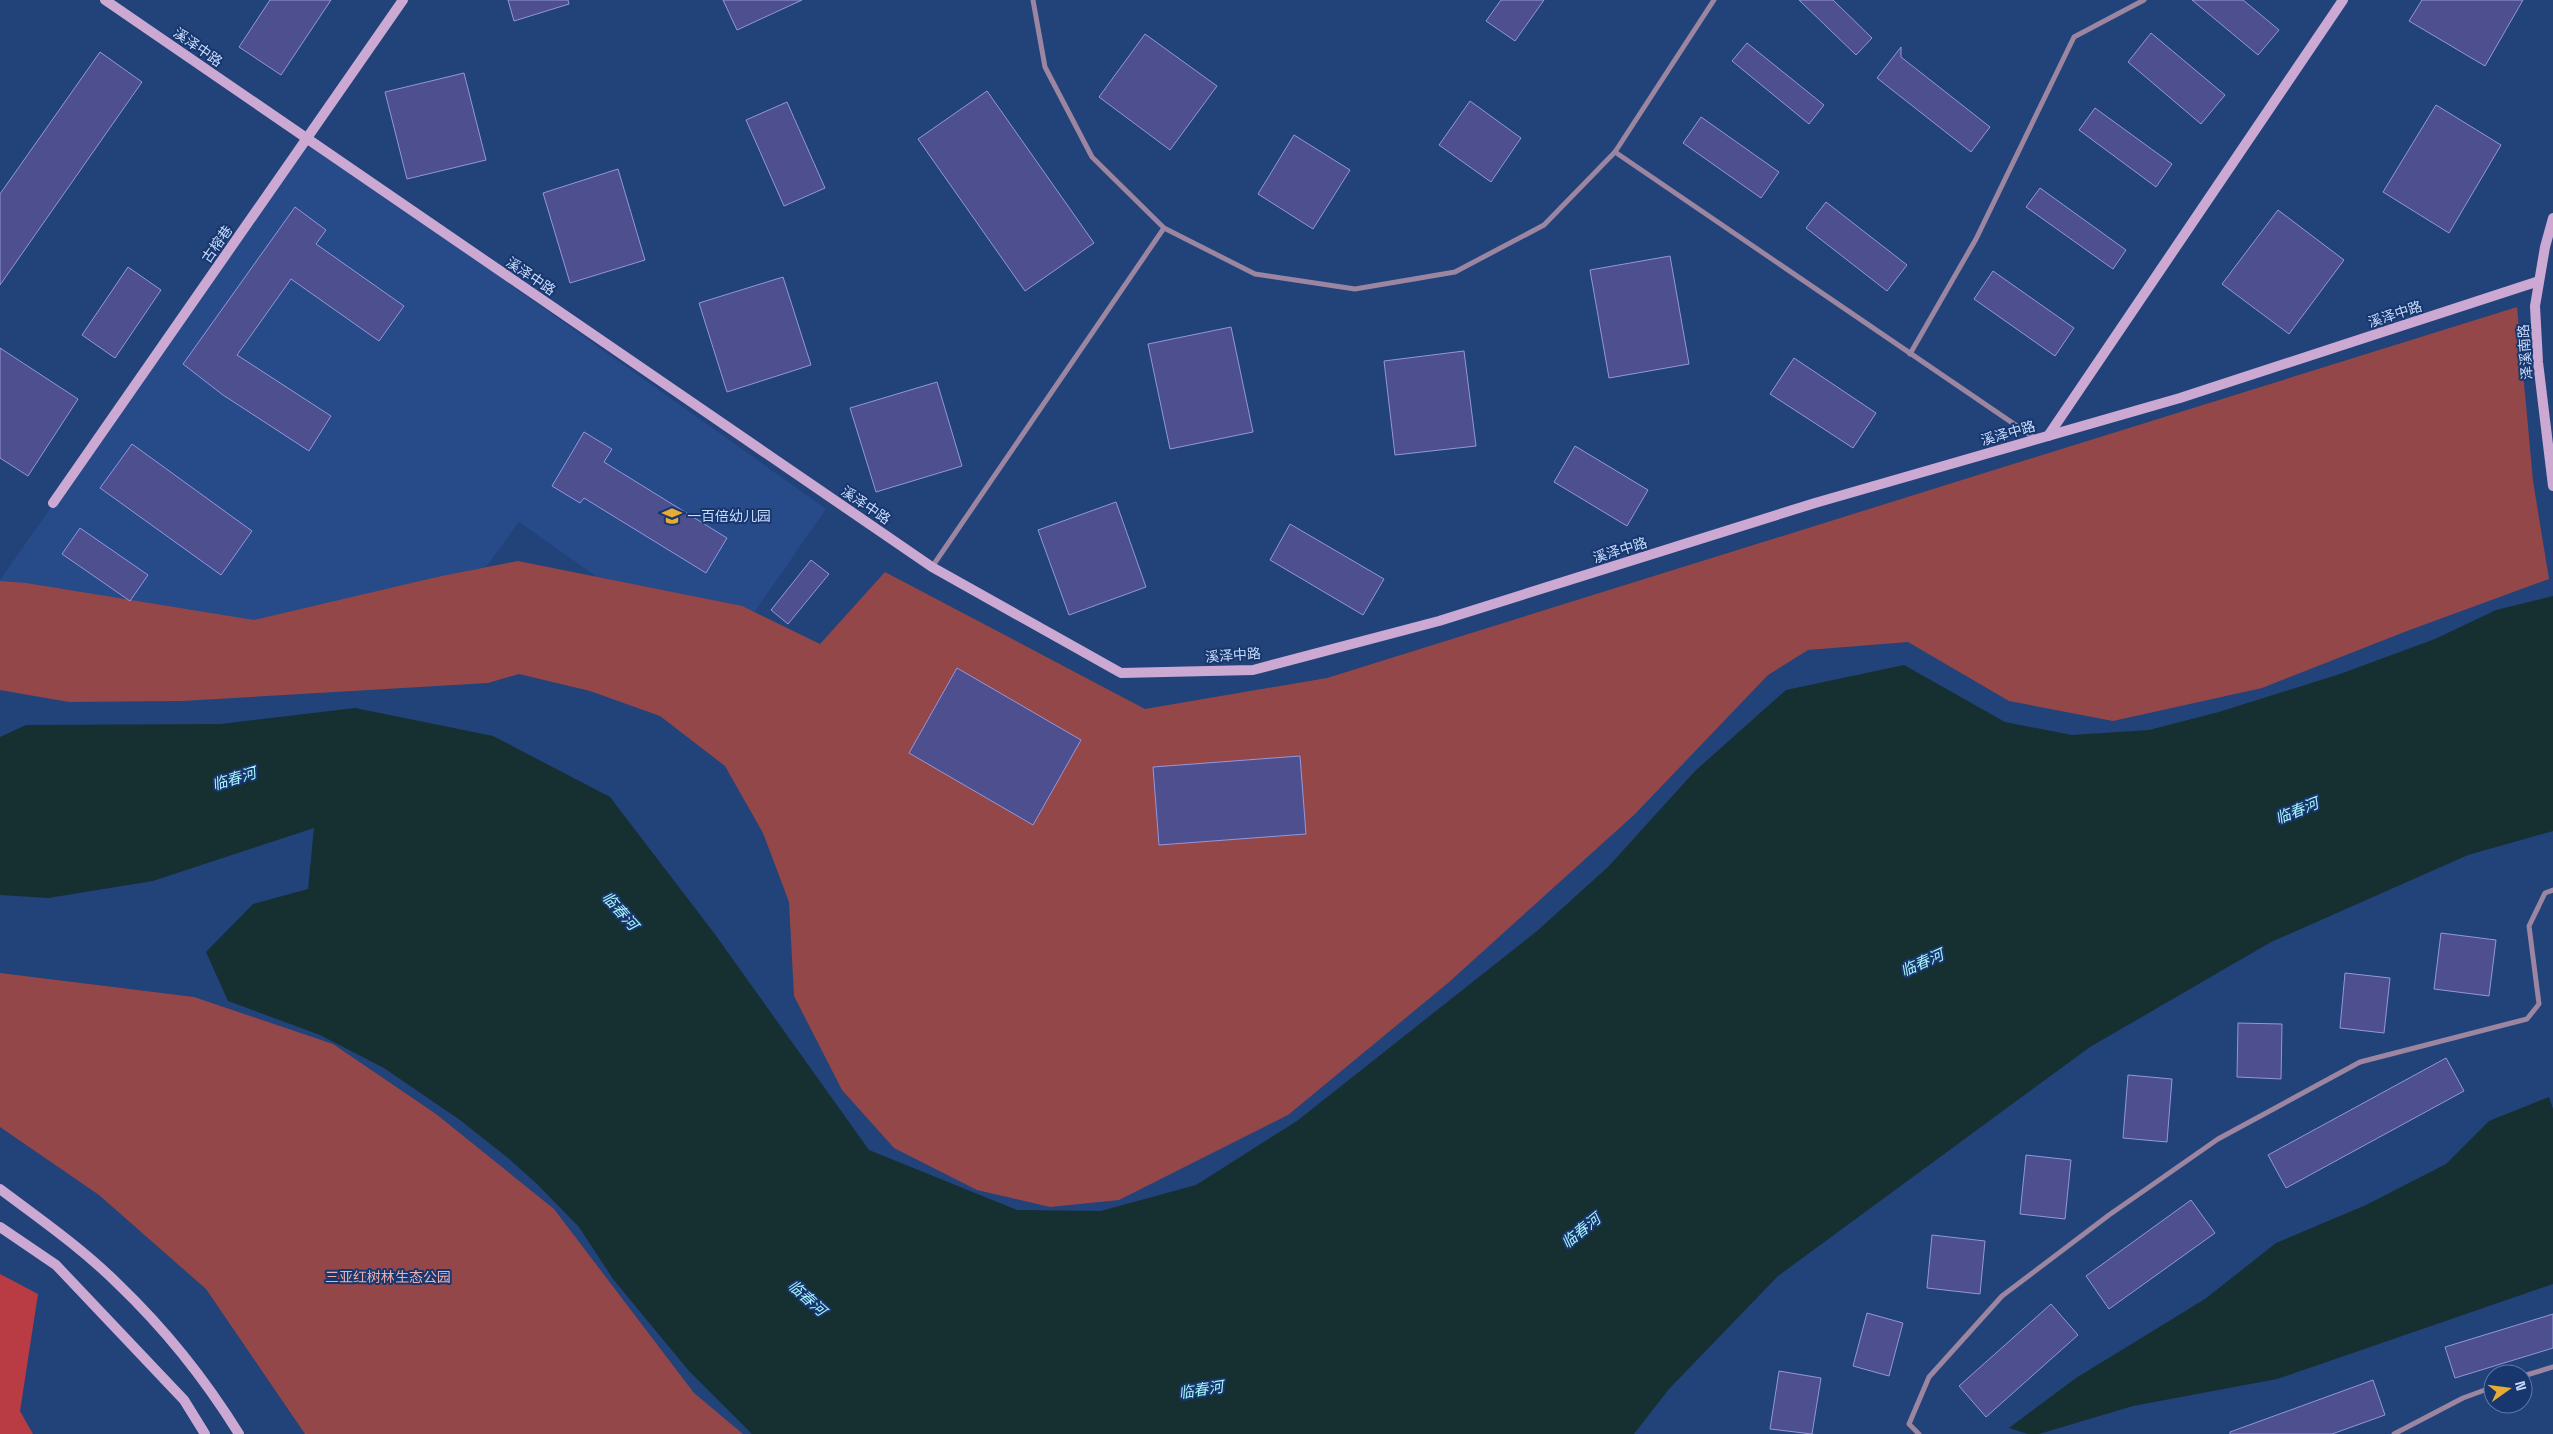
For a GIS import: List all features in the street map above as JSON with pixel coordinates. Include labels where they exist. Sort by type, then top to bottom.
[{"type":"street","name":"溪泽中路","points":[[106,0],[932,567],[1121,673],[1253,670],[1439,621],[1815,503],[2180,398],[2539,281]]},
{"type":"street","name":"古榕巷","points":[[52,503],[403,0]]},
{"type":"street","points":[[1033,0],[1044,66],[1092,157],[1164,228],[1255,274],[1355,289],[1454,272],[1544,225],[1615,152],[1714,0]]},
{"type":"street","points":[[1910,354],[1976,239],[2074,37],[2144,0]]},
{"type":"street","points":[[2048,436],[2343,0]]},
{"type":"street","points":[[1615,152],[2036,440]]},
{"type":"street","name":"泽溪南路","points":[[2553,218],[2535,306],[2538,362],[2553,486]]},
{"type":"street","points":[[932,567],[1164,228]]},
{"type":"street","points":[[1918,1434],[1909,1424],[1928,1377],[2002,1296],[2109,1215],[2218,1139],[2360,1062],[2527,1019],[2539,1004],[2530,926],[2545,893],[2553,890]]},
{"type":"street","points":[[0,1189],[117,1282],[162,1330],[204,1380],[239,1434]]},
{"type":"street","points":[[0,1227],[56,1265],[184,1400],[205,1434]]},
{"type":"street","points":[[2533,1373],[2553,1367]]},
{"type":"street","points":[[2394,1434],[2463,1398],[2483,1391]]},
{"type":"shaded area","points":[[309,141],[826,509],[719,663],[519,522],[445,622],[214,665],[0,605],[0,580]]},
{"type":"shaded area","points":[[0,1274],[38,1294],[20,1411],[33,1434],[0,1434]]},
{"type":"green space","points":[[2517,307],[2533,481],[2549,579],[2407,631],[2262,688],[2113,721],[2009,701],[1908,642],[1808,650],[1768,675],[1635,814],[1448,983],[1288,1115],[1119,1200],[1050,1207],[977,1190],[894,1148],[842,1090],[794,996],[789,902],[763,833],[725,766],[660,716],[590,691],[519,674],[488,683],[182,701],[69,702],[0,690],[0,581],[26,583],[254,620],[437,577],[518,561],[742,606],[820,644],[885,572],[1145,709],[1327,678]]},
{"type":"green space","name":"三亚红树林生态公园","points":[[0,973],[194,997],[333,1044],[436,1114],[554,1209],[694,1393],[743,1434],[305,1434],[206,1289],[99,1195],[0,1127]]},
{"type":"water","name":"临春河","points":[[2553,596],[2553,831],[2468,855],[2271,942],[2090,1047],[1778,1276],[1669,1389],[1634,1434],[752,1434],[689,1371],[613,1279],[579,1227],[537,1184],[508,1158],[460,1120],[384,1068],[320,1035],[228,1001],[206,952],[253,904],[308,889],[314,828],[153,881],[48,898],[0,895],[0,737],[26,725],[221,724],[355,708],[493,736],[610,797],[714,933],[869,1150],[1017,1210],[1101,1211],[1196,1185],[1297,1121],[1537,931],[1608,867],[1695,771],[1786,690],[1904,665],[2005,722],[2072,735],[2149,730],[2219,712],[2340,674],[2435,639],[2496,610]]},
{"type":"water","points":[[2549,1097],[2553,1109],[2553,1284],[2277,1379],[2133,1406],[2039,1434],[2028,1434],[2009,1428],[2076,1378],[2205,1299],[2276,1243],[2366,1205],[2446,1164],[2489,1121]]},
{"type":"building","points":[[270,0],[331,0],[281,75],[239,47]]},
{"type":"building","points":[[508,0],[568,0],[569,4],[514,21]]},
{"type":"building","points":[[723,0],[802,0],[737,30]]},
{"type":"building","points":[[1501,0],[1544,0],[1515,41],[1486,21]]},
{"type":"building","points":[[1799,0],[1833,0],[1872,38],[1856,55]]},
{"type":"building","points":[[2192,0],[2243,0],[2279,30],[2258,55]]},
{"type":"building","points":[[2422,0],[2523,0],[2485,66],[2409,21]]},
{"type":"building","points":[[2151,33],[2225,95],[2201,124],[2128,62]]},
{"type":"building","points":[[1145,34],[1217,86],[1170,150],[1099,97]]},
{"type":"building","points":[[1747,43],[1824,105],[1809,124],[1732,61]]},
{"type":"building","points":[[1901,47],[1901,57],[1990,127],[1971,152],[1877,78]]},
{"type":"building","points":[[100,52],[142,82],[0,285],[0,194]]},
{"type":"building","points":[[464,73],[486,160],[407,179],[385,92]]},
{"type":"building","points":[[987,91],[1094,243],[1025,291],[918,139]]},
{"type":"building","points":[[1470,101],[1521,138],[1491,182],[1439,145]]},
{"type":"building","points":[[787,102],[825,188],[784,206],[746,120]]},
{"type":"building","points":[[2436,105],[2501,145],[2449,233],[2383,192]]},
{"type":"building","points":[[2095,108],[2172,164],[2156,187],[2079,130]]},
{"type":"building","points":[[1701,117],[1779,172],[1761,198],[1683,143]]},
{"type":"building","points":[[1294,135],[1350,170],[1313,229],[1258,194]]},
{"type":"building","points":[[618,169],[645,260],[570,283],[543,193]]},
{"type":"building","points":[[2040,188],[2126,250],[2113,269],[2026,207]]},
{"type":"building","points":[[1826,202],[1907,265],[1887,291],[1806,228]]},
{"type":"building","points":[[295,207],[326,230],[316,244],[404,306],[379,341],[291,279],[237,355],[331,416],[309,451],[223,395],[183,364]]},
{"type":"building","points":[[2278,210],[2344,260],[2289,334],[2222,284]]},
{"type":"building","points":[[1670,256],[1689,364],[1609,378],[1590,270]]},
{"type":"building","points":[[128,267],[161,290],[115,358],[82,335]]},
{"type":"building","points":[[1993,271],[2074,328],[2055,356],[1974,299]]},
{"type":"building","points":[[783,277],[811,365],[727,392],[699,303]]},
{"type":"building","points":[[1231,327],[1253,432],[1170,449],[1148,344]]},
{"type":"building","points":[[0,348],[78,399],[28,476],[0,458]]},
{"type":"building","points":[[1464,351],[1476,446],[1395,455],[1384,361]]},
{"type":"building","points":[[1794,358],[1876,413],[1853,448],[1770,394]]},
{"type":"building","points":[[937,382],[962,466],[876,492],[850,408]]},
{"type":"building","points":[[584,432],[612,449],[604,462],[727,538],[706,573],[584,498],[580,503],[552,486]]},
{"type":"building","points":[[132,444],[252,531],[221,575],[100,488]]},
{"type":"building","points":[[1575,446],[1648,490],[1627,526],[1554,482]]},
{"type":"building","points":[[1116,502],[1146,587],[1069,615],[1038,530]]},
{"type":"building","points":[[1290,524],[1384,579],[1363,615],[1270,560]]},
{"type":"building","points":[[80,528],[148,575],[130,601],[62,554]]},
{"type":"building","points":[[811,560],[829,574],[788,624],[771,610]]},
{"type":"building","points":[[957,668],[1081,740],[1033,825],[909,753]]},
{"type":"building","points":[[1300,756],[1306,834],[1159,845],[1153,767]]},
{"type":"building","points":[[2441,933],[2496,940],[2489,996],[2434,989]]},
{"type":"building","points":[[2345,973],[2390,978],[2384,1033],[2340,1028]]},
{"type":"building","points":[[2238,1023],[2282,1024],[2281,1079],[2237,1077]]},
{"type":"building","points":[[2446,1058],[2464,1091],[2286,1188],[2268,1155]]},
{"type":"building","points":[[2128,1075],[2172,1079],[2167,1142],[2123,1138]]},
{"type":"building","points":[[2026,1155],[2071,1160],[2065,1219],[2020,1214]]},
{"type":"building","points":[[2191,1200],[2215,1233],[2109,1309],[2086,1276]]},
{"type":"building","points":[[1932,1235],[1985,1241],[1980,1294],[1927,1288]]},
{"type":"building","points":[[2051,1304],[2078,1335],[1986,1417],[1959,1386]]},
{"type":"building","points":[[1867,1313],[1903,1323],[1889,1376],[1853,1366]]},
{"type":"building","points":[[2553,1314],[2553,1348],[2501,1364],[2483,1364],[2483,1369],[2455,1378],[2445,1347]]},
{"type":"building","points":[[1779,1371],[1821,1378],[1812,1434],[1770,1429]]},
{"type":"building","points":[[2373,1380],[2385,1415],[2332,1434],[2230,1434],[2230,1432]]},
{"type":"place","name":"一百倍幼儿园","points":[[672,516]]}]
